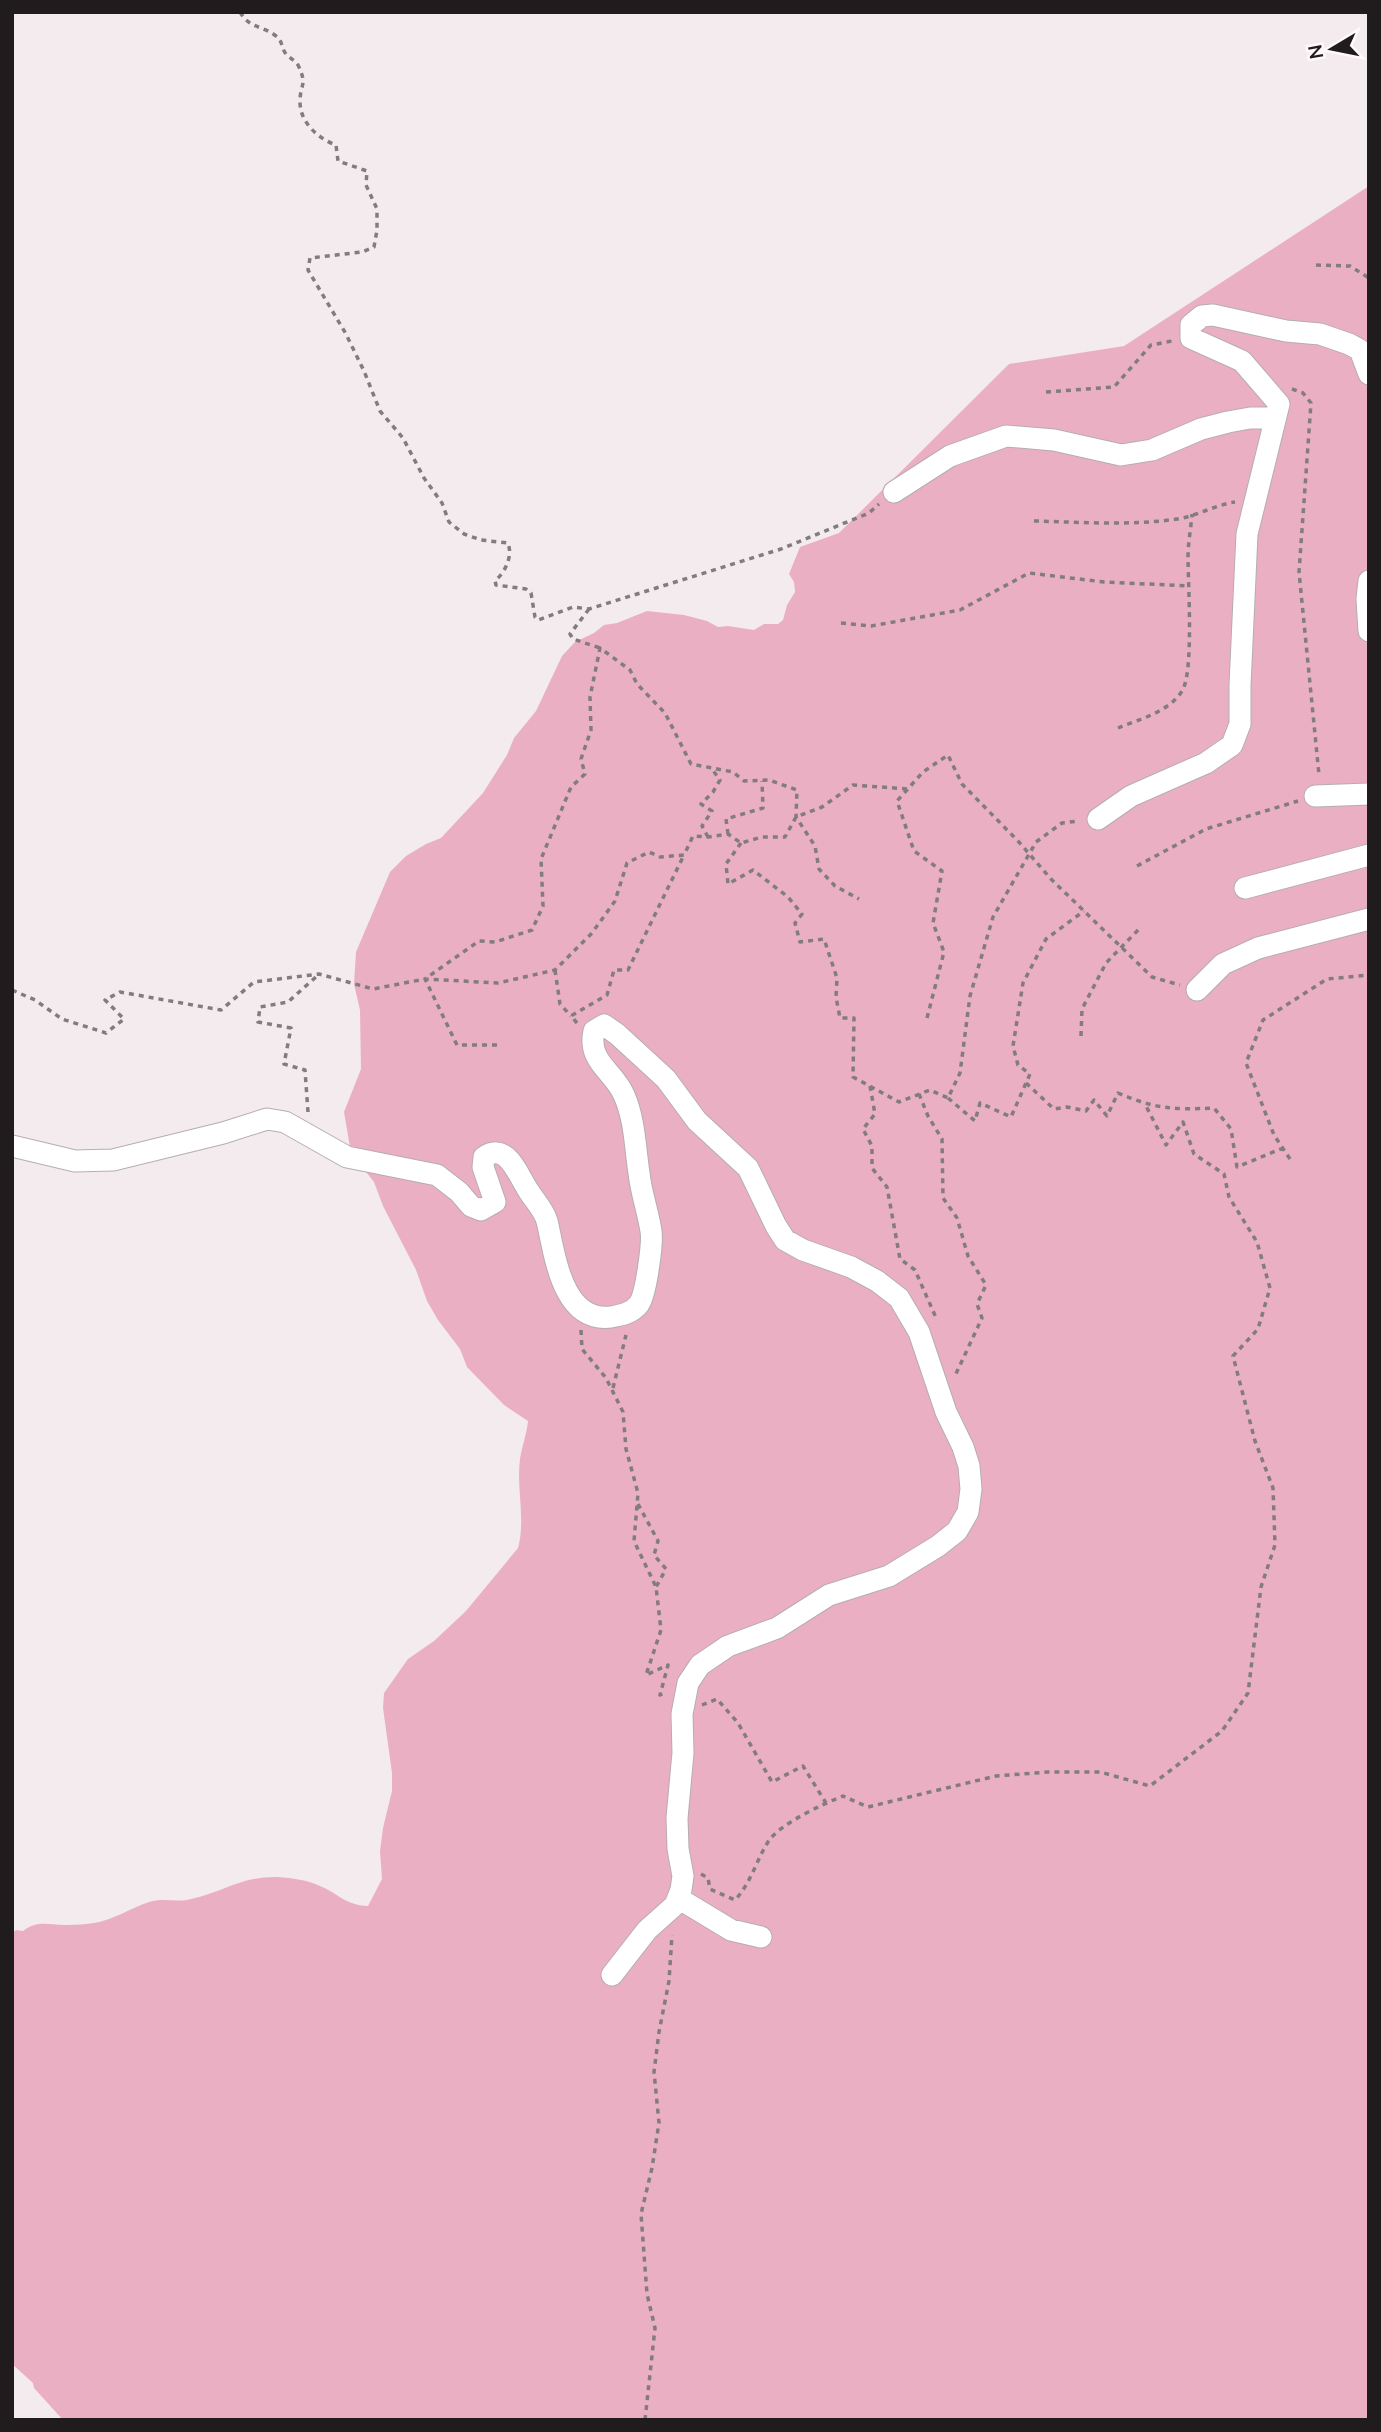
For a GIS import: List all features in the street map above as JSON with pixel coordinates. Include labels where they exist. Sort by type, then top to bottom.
[{"type":"street","points":[[1098,819],[1130,796],[1206,763],[1232,745],[1240,724],[1247,534],[1279,404],[1242,361],[1191,338],[1191,325],[1202,316],[1213,315],[1286,331],[1320,334],[1360,350],[1369,374]]},
{"type":"street","points":[[894,492],[950,456],[1006,436],[1054,440],[1121,455],[1152,450],[1201,429],[1228,422],[1250,418],[1275,418]]},
{"type":"street","points":[[1369,581],[1369,631]]},
{"type":"street","points":[[1315,796],[1369,794]]},
{"type":"street","points":[[1245,888],[1369,855]]},
{"type":"street","points":[[1197,990],[1223,964],[1258,948],[1369,919]]},
{"type":"street","points":[[12,1146],[75,1161],[113,1160],[223,1133],[267,1119],[285,1122],[347,1157],[437,1175],[459,1192],[471,1206],[481,1210],[495,1202],[483,1167],[484,1157],[490,1153],[502,1154],[512,1161],[523,1184],[545,1215],[559,1273],[571,1301],[587,1312],[606,1318],[631,1311],[641,1302],[652,1234],[639,1175],[634,1129],[624,1094],[597,1059],[592,1042],[594,1031],[604,1024],[666,1079],[697,1121],[748,1168],[785,1240],[803,1250],[851,1267],[900,1298],[919,1332],[943,1404],[963,1447],[969,1466],[971,1489],[968,1512],[957,1531],[889,1577],[829,1595],[777,1628],[728,1646],[700,1665],[688,1682],[682,1714],[683,1753],[677,1818],[678,1849],[683,1876],[678,1898],[675,1905],[647,1930],[612,1975]]},
{"type":"street","points":[[678,1898],[731,1930],[761,1937]]},
{"type":"path","points":[[240,12],[246,22],[276,36],[286,55],[295,61],[304,82],[300,102],[308,127],[326,142],[336,145],[338,161],[367,171],[368,174],[366,185],[377,209],[374,247],[362,252],[310,258],[308,264],[315,283],[328,301],[365,371],[380,411],[403,438],[454,528],[481,540],[508,543],[510,549],[506,568],[495,581],[496,584],[526,589],[531,593],[535,617],[538,620],[573,607],[589,608],[781,549],[869,513],[894,492]]},
{"type":"path","points":[[1316,265],[1350,265],[1369,278]]},
{"type":"path","points":[[1046,392],[1114,387],[1150,345],[1191,338]]},
{"type":"path","points":[[1137,866],[1206,829],[1315,796],[1320,783],[1299,572],[1311,403],[1303,393],[1291,389]]},
{"type":"path","points":[[1034,521],[1126,523],[1180,519],[1219,504],[1255,500]]},
{"type":"path","points":[[1118,728],[1163,709],[1184,689],[1187,672],[1190,586],[1188,556],[1192,514]]},
{"type":"path","points":[[841,623],[871,626],[960,610],[1030,573],[1104,582],[1190,586]]},
{"type":"path","points":[[589,608],[570,634],[573,639],[600,648],[630,670],[637,684],[665,713],[691,764],[733,772],[744,781],[769,780],[797,790],[796,817],[785,837],[762,837],[741,843],[726,864],[728,884],[753,870],[788,897],[802,914],[794,923],[800,942],[824,939],[837,978],[836,996],[840,1018],[854,1018],[853,1077],[899,1102],[930,1090],[948,1098],[975,1121],[980,1103],[1012,1117],[1030,1074],[1018,1065],[1013,1046],[1023,984],[1046,939],[1084,911]]},
{"type":"path","points":[[425,979],[478,941],[495,942],[532,930],[543,906],[541,859],[572,787],[585,774],[581,759],[591,730],[590,697],[600,648]]},
{"type":"path","points":[[927,1018],[944,952],[933,923],[942,871],[914,851],[897,801],[923,772],[948,755],[962,784],[1051,879],[1152,977],[1197,990]]},
{"type":"path","points":[[708,837],[702,826],[712,811],[701,804],[720,780],[712,768]]},
{"type":"path","points":[[728,834],[726,819],[763,808],[762,781]]},
{"type":"path","points":[[796,817],[822,807],[853,785],[908,789]]},
{"type":"path","points":[[796,817],[815,846],[819,869],[835,886],[859,899]]},
{"type":"path","points":[[948,1098],[960,1073],[970,996],[993,917],[1036,842],[1062,823],[1098,819]]},
{"type":"path","points":[[571,1016],[607,995],[614,970],[628,970],[693,836],[728,834],[741,843]]},
{"type":"path","points":[[12,990],[35,1000],[62,1018],[106,1033],[124,1019],[105,1000],[120,992],[221,1010],[254,982],[319,975],[373,989],[425,979],[498,983],[555,970],[592,933],[615,901],[627,863],[649,852],[660,857],[684,855]]},
{"type":"path","points":[[1081,1036],[1082,1009],[1106,964],[1139,929]]},
{"type":"path","points":[[555,970],[560,1004],[592,1042]]},
{"type":"path","points":[[285,1122],[309,1113],[305,1070],[284,1064],[291,1028],[258,1021],[260,1007],[288,1002],[319,975]]},
{"type":"path","points":[[1290,1159],[1274,1135],[1246,1063],[1263,1020],[1327,979],[1369,975]]},
{"type":"path","points":[[425,979],[457,1045],[497,1045]]},
{"type":"path","points":[[1026,1083],[1054,1109],[1067,1107],[1086,1111],[1094,1100],[1107,1116],[1118,1093],[1144,1104],[1175,1110],[1213,1108],[1231,1129],[1237,1167],[1283,1148]]},
{"type":"path","points":[[870,1086],[875,1114],[863,1129],[872,1146],[872,1168],[887,1187],[900,1259],[915,1270],[940,1327]]},
{"type":"path","points":[[919,1094],[942,1139],[943,1198],[957,1218],[968,1256],[986,1285],[977,1304],[982,1318],[943,1404]]},
{"type":"path","points":[[681,1864],[708,1878],[710,1889],[735,1899],[745,1889],[769,1839],[807,1811],[843,1796],[868,1807],[996,1776],[1048,1772],[1100,1772],[1150,1786],[1222,1731],[1248,1693],[1261,1587],[1275,1545],[1273,1488],[1255,1441],[1233,1356],[1258,1329],[1269,1288],[1256,1242],[1228,1197],[1224,1174],[1194,1154],[1183,1122],[1166,1145],[1144,1104]]},
{"type":"path","points":[[579,1307],[582,1349],[606,1378],[623,1412],[626,1449],[638,1493],[634,1541],[656,1587],[661,1630],[646,1675],[668,1665],[660,1695],[688,1682]]},
{"type":"path","points":[[612,1391],[631,1311]]},
{"type":"path","points":[[637,1502],[658,1541],[654,1555],[666,1569],[656,1587]]},
{"type":"path","points":[[682,1714],[717,1699],[737,1723],[772,1782],[803,1766],[826,1803]]},
{"type":"path","points":[[645,2420],[655,2328],[648,2294],[641,2214],[659,2123],[654,2072],[669,1981],[672,1923],[664,1915]]},
{"type":"shaded area","points":[[1369,186],[1369,2420],[63,2420],[34,2388],[33,2383],[12,2364],[12,1933],[40,1924],[94,1923],[149,1902],[186,1900],[265,1877],[310,1882],[348,1901],[368,1906],[382,1879],[380,1851],[392,1791],[383,1708],[384,1693],[408,1659],[434,1641],[466,1611],[518,1548],[521,1526],[519,1470],[528,1421],[504,1405],[467,1367],[460,1349],[427,1301],[416,1270],[383,1206],[374,1182],[351,1153],[344,1112],[361,1069],[360,1010],[354,984],[356,952],[390,872],[406,856],[441,838],[483,793],[507,755],[514,738],[536,711],[562,656],[575,642],[604,625],[617,623],[647,611],[684,615],[718,627],[754,630],[764,624],[778,624],[783,620],[787,605],[795,592],[794,582],[789,574],[800,547],[839,533],[1009,364],[1124,346]]}]
